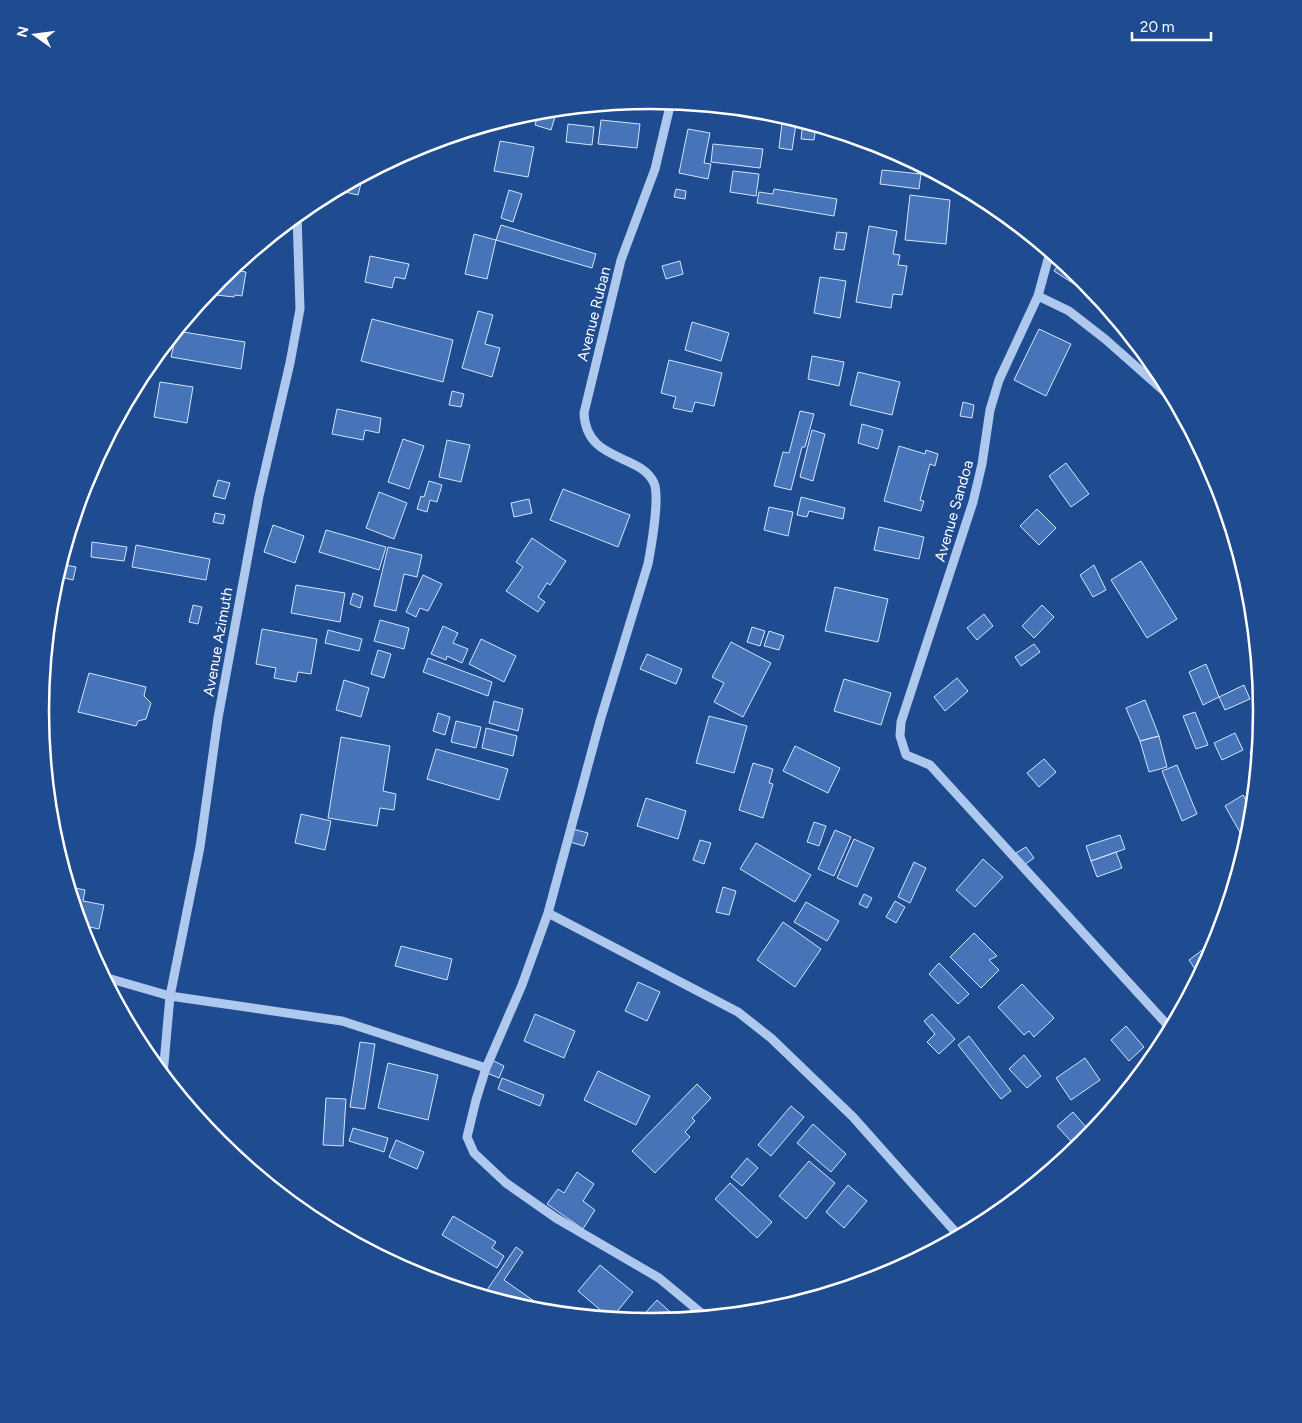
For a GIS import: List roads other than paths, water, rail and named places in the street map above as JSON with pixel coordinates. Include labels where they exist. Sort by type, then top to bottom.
[{"type":"street","name":"Avenue Ruban","points":[[669,110],[655,169],[621,260],[584,413],[586,431],[597,445],[650,476],[655,484],[653,538],[642,588],[600,721],[548,913],[522,984],[486,1068],[468,1130],[469,1145],[474,1153],[506,1183],[556,1218],[659,1278],[699,1311]]},
{"type":"street","name":"Avenue Azimuth","points":[[164,1065],[170,996],[200,847],[212,755],[245,567],[300,309],[297,224]]},
{"type":"street","name":"Avenue Sandoa","points":[[1048,259],[1038,296],[999,380],[990,410],[982,464],[973,502],[901,722],[900,736],[906,755],[930,765],[1167,1023]]},
{"type":"street","points":[[1038,296],[1076,316],[1158,386]]},
{"type":"street","points":[[548,913],[738,1012],[771,1038],[853,1118],[955,1231]]},
{"type":"street","points":[[112,979],[170,996],[342,1021],[486,1068]]}]
